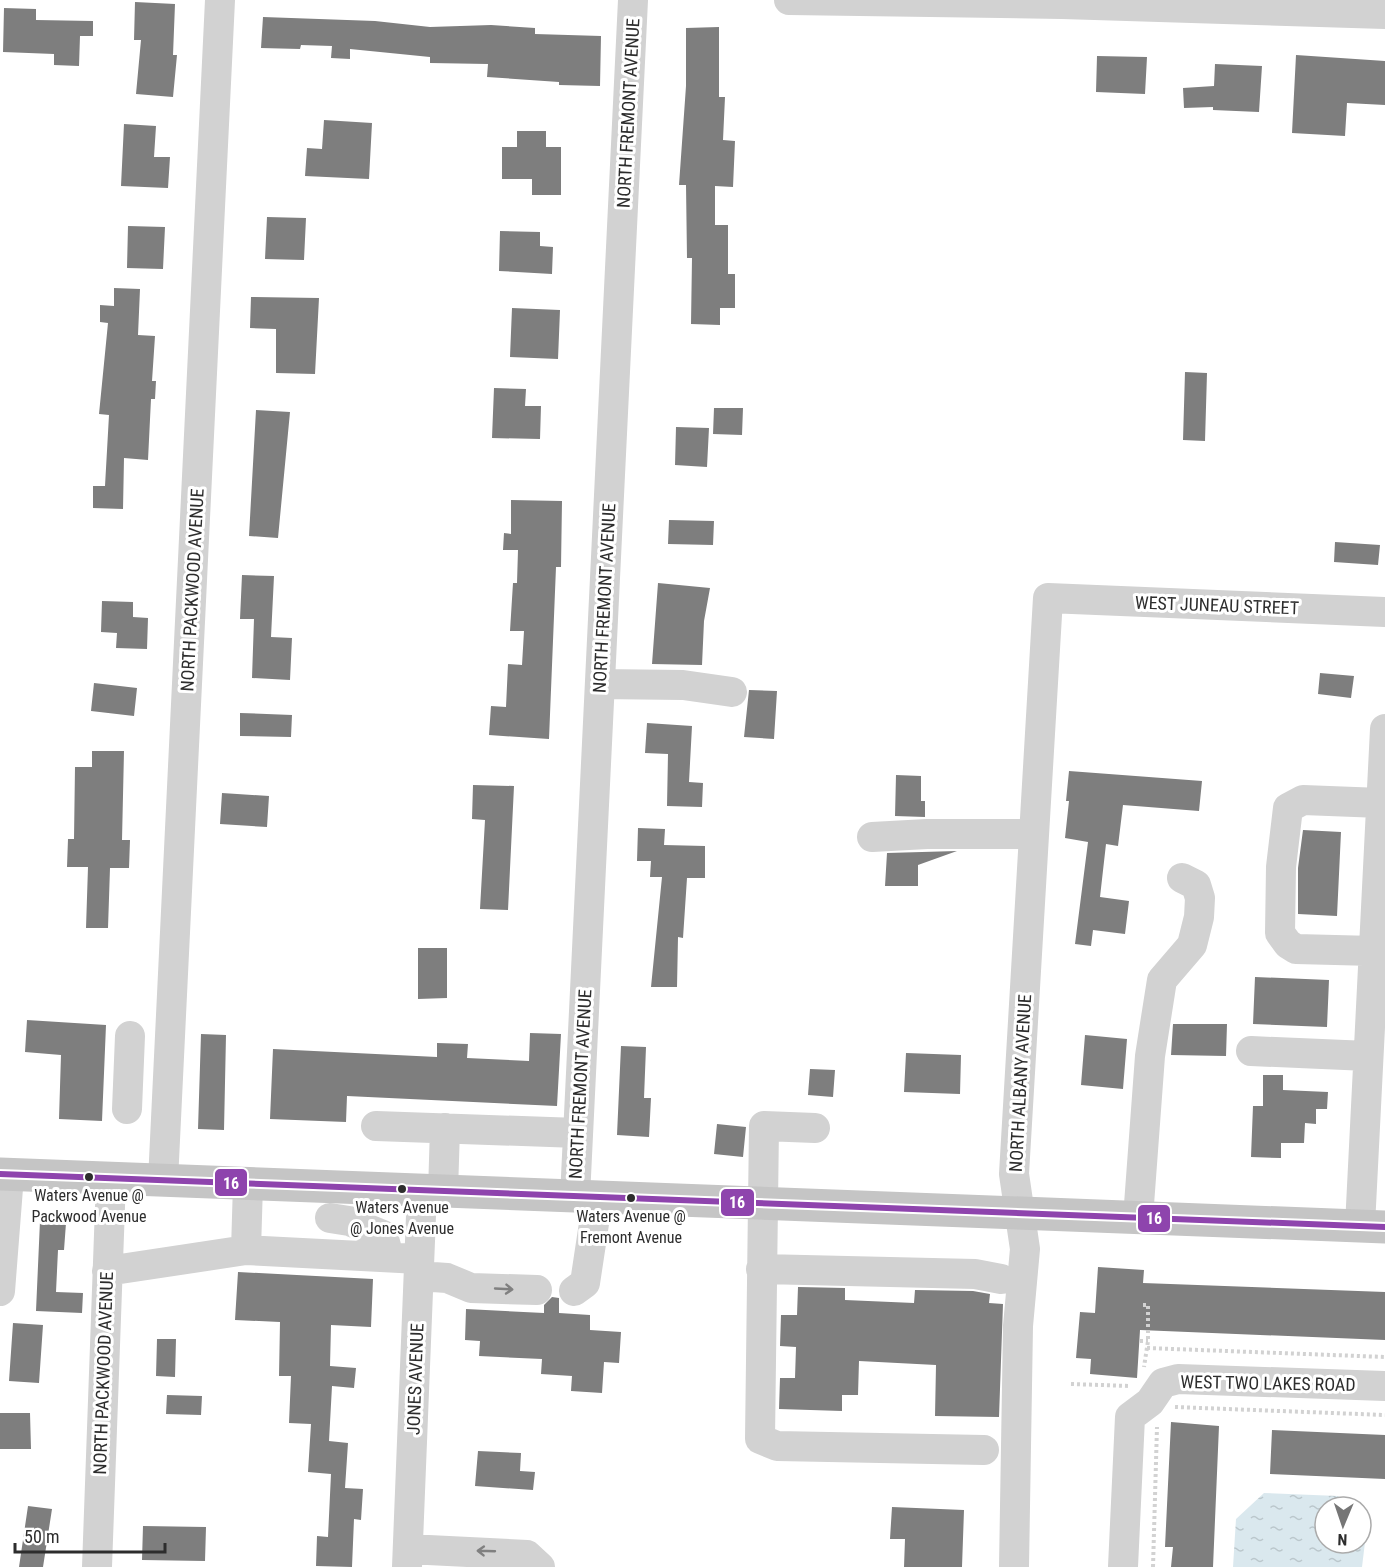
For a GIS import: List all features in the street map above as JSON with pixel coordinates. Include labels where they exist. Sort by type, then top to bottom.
[{"type":"main road","points":[[4,1175],[248,1184],[331,1203],[433,1192],[1372,1227]]},
{"type":"street","name":"NORTH PACKWOOD AVENUE","points":[[163,1181],[220,0]]},
{"type":"street","name":"NORTH FREMONT AVENUE","points":[[574,1291],[585,1283],[587,1197],[578,1132],[633,0]]},
{"type":"street","points":[[789,0],[1063,2],[1385,14]]},
{"type":"street","name":"WEST JUNEAU STREET","points":[[1048,598],[1385,612]]},
{"type":"street","name":"NORTH ALBANY AVENUE","points":[[1014,1567],[1018,1326],[1025,1249],[1014,1174],[1048,598]]},
{"type":"street","points":[[600,684],[683,685],[732,692]]},
{"type":"street","points":[[1372,1227],[1374,1146],[1368,1056],[1378,1006],[1374,951],[1385,729]]},
{"type":"street","points":[[1374,951],[1296,949],[1288,944],[1280,933],[1281,867],[1288,808],[1302,800],[1383,795]]},
{"type":"street","points":[[872,837],[927,834],[1034,834]]},
{"type":"street","points":[[1138,1218],[1150,1056],[1162,980],[1192,945],[1199,917],[1200,898],[1196,885],[1182,878]]},
{"type":"street","points":[[127,1109],[130,1036]]},
{"type":"street","points":[[1251,1051],[1368,1056]]},
{"type":"street","points":[[128,1079],[168,1082]]},
{"type":"street","points":[[376,1126],[578,1132]]},
{"type":"street","points":[[815,1128],[764,1126],[761,1204],[760,1439],[777,1446],[984,1450]]},
{"type":"street","name":"JONES AVENUE","points":[[408,1558],[419,1268],[445,1128]]},
{"type":"street","points":[[0,1291],[4,1175]]},
{"type":"street","name":"NORTH PACKWOOD AVENUE","points":[[97,1567],[111,1179]]},
{"type":"street","points":[[246,1250],[248,1184]]},
{"type":"street","points":[[329,1254],[331,1203]]},
{"type":"street","points":[[331,1203],[349,1221],[382,1235],[389,1257]]},
{"type":"street","points":[[107,1271],[246,1250],[389,1257],[471,1287],[537,1290]]},
{"type":"street","points":[[761,1269],[975,1274],[1001,1279]]},
{"type":"street","name":"WEST TWO LAKES ROAD","points":[[1144,1416],[1163,1383],[1178,1379],[1385,1386]]},
{"type":"street","points":[[1123,1567],[1144,1416]]},
{"type":"street","points":[[408,1558],[527,1554],[539,1567]]},
{"type":"path","points":[[1143,1305],[1148,1305],[1148,1341],[1143,1377]]},
{"type":"path","points":[[1140,1341],[1148,1341]]},
{"type":"path","points":[[1147,1348],[1385,1357]]},
{"type":"path","points":[[1071,1383],[1141,1387]]},
{"type":"path","points":[[1162,1407],[1385,1415]]},
{"type":"path","points":[[1144,1416],[1153,1567]]},
{"type":"water","points":[[1264,1493],[1313,1495],[1313,1555],[1363,1555],[1362,1567],[1233,1567],[1236,1519]]},
{"type":"building","points":[[135,2],[175,4],[173,55],[177,55],[173,97],[136,94],[141,40],[134,40]]},
{"type":"building","points":[[4,8],[36,9],[36,20],[93,21],[93,36],[80,36],[79,66],[54,65],[54,54],[3,52]]},
{"type":"building","points":[[263,17],[375,21],[430,27],[491,25],[535,28],[535,34],[601,36],[600,86],[559,85],[559,82],[487,77],[488,64],[430,63],[430,57],[350,49],[350,59],[331,58],[332,46],[301,45],[300,49],[261,48]]},
{"type":"building","points":[[719,27],[719,97],[725,97],[723,140],[735,141],[733,187],[715,186],[715,225],[728,225],[728,274],[735,274],[735,308],[720,308],[720,325],[691,324],[692,258],[687,258],[686,185],[679,185],[686,86],[686,28]]},
{"type":"building","points":[[1296,55],[1385,61],[1385,105],[1347,103],[1345,136],[1292,133]]},
{"type":"building","points":[[1097,56],[1147,57],[1145,94],[1096,92]]},
{"type":"building","points":[[1215,64],[1262,66],[1259,112],[1213,110],[1213,107],[1184,108],[1183,88],[1214,86]]},
{"type":"building","points":[[324,120],[372,123],[369,179],[305,176],[307,148],[322,149]]},
{"type":"building","points":[[124,124],[156,126],[154,157],[170,157],[168,188],[121,186]]},
{"type":"building","points":[[517,131],[546,131],[546,147],[561,147],[561,195],[532,195],[532,179],[502,179],[502,147],[517,147]]},
{"type":"building","points":[[267,217],[306,218],[304,260],[265,259]]},
{"type":"building","points":[[128,226],[165,227],[163,269],[127,268]]},
{"type":"building","points":[[500,231],[540,232],[540,246],[553,247],[552,274],[499,271]]},
{"type":"building","points":[[114,288],[140,289],[138,335],[155,336],[152,381],[156,381],[155,399],[151,399],[148,460],[124,458],[123,509],[93,508],[93,486],[105,486],[109,415],[99,414],[108,323],[100,322],[100,305],[114,306]]},
{"type":"building","points":[[251,297],[319,298],[315,374],[276,373],[276,329],[250,328]]},
{"type":"building","points":[[512,308],[560,310],[558,359],[510,357]]},
{"type":"building","points":[[1185,372],[1207,373],[1205,441],[1183,440]]},
{"type":"building","points":[[494,388],[526,389],[525,406],[541,406],[540,439],[492,438]]},
{"type":"building","points":[[714,408],[743,408],[742,435],[713,434]]},
{"type":"building","points":[[256,410],[290,412],[278,538],[249,536]]},
{"type":"building","points":[[676,427],[709,428],[707,467],[675,465]]},
{"type":"building","points":[[511,500],[562,501],[561,567],[556,567],[549,739],[489,735],[491,706],[506,707],[508,664],[522,665],[524,631],[510,631],[513,583],[517,583],[518,550],[503,550],[504,533],[511,534]]},
{"type":"building","points":[[669,520],[714,521],[713,545],[668,544]]},
{"type":"building","points":[[1335,542],[1380,545],[1378,565],[1334,562]]},
{"type":"building","points":[[242,575],[274,576],[271,637],[292,638],[290,680],[252,678],[254,619],[240,619]]},
{"type":"building","points":[[658,583],[710,588],[704,621],[702,665],[652,664]]},
{"type":"building","points":[[102,601],[133,602],[133,617],[148,618],[147,649],[116,648],[117,633],[101,632]]},
{"type":"building","points":[[1320,673],[1354,676],[1351,698],[1318,694]]},
{"type":"building","points":[[94,683],[137,688],[134,716],[91,711]]},
{"type":"building","points":[[749,690],[777,691],[774,739],[744,737]]},
{"type":"building","points":[[240,713],[292,715],[291,737],[240,736]]},
{"type":"building","points":[[647,723],[692,726],[689,782],[703,783],[702,807],[667,806],[668,754],[645,753]]},
{"type":"building","points":[[92,751],[124,751],[122,840],[130,840],[129,868],[110,868],[108,928],[86,928],[88,867],[67,867],[68,839],[74,839],[75,767],[92,767]]},
{"type":"building","points":[[1069,771],[1202,781],[1199,811],[1123,805],[1118,846],[1106,844],[1100,897],[1129,901],[1125,934],[1093,930],[1091,946],[1075,944],[1088,842],[1065,838]]},
{"type":"building","points":[[896,775],[921,776],[921,801],[925,801],[925,817],[895,816]]},
{"type":"building","points":[[473,785],[514,786],[508,910],[480,909],[485,820],[472,819]]},
{"type":"building","points":[[222,793],[269,796],[267,827],[220,824]]},
{"type":"building","points":[[638,828],[665,829],[664,845],[705,846],[705,878],[687,878],[683,938],[678,937],[677,987],[651,987],[662,877],[650,877],[651,861],[637,861]]},
{"type":"building","points":[[1303,830],[1341,832],[1337,916],[1298,914],[1298,868]]},
{"type":"building","points":[[957,851],[918,865],[918,886],[885,886],[887,853]]},
{"type":"building","points":[[418,948],[447,948],[447,998],[418,999]]},
{"type":"building","points":[[1255,977],[1329,980],[1327,1027],[1253,1024]]},
{"type":"building","points":[[27,1020],[106,1025],[102,1121],[59,1119],[61,1055],[25,1052]]},
{"type":"building","points":[[1173,1024],[1227,1024],[1226,1056],[1171,1055]]},
{"type":"building","points":[[530,1033],[561,1034],[557,1106],[347,1096],[346,1122],[270,1119],[273,1049],[437,1057],[437,1043],[468,1044],[467,1058],[529,1061]]},
{"type":"building","points":[[201,1034],[226,1035],[224,1130],[198,1129]]},
{"type":"building","points":[[1085,1035],[1127,1039],[1123,1089],[1081,1085]]},
{"type":"building","points":[[621,1046],[646,1047],[644,1098],[651,1098],[649,1137],[617,1135]]},
{"type":"building","points":[[906,1053],[961,1055],[960,1094],[904,1092]]},
{"type":"building","points":[[810,1069],[835,1070],[833,1097],[808,1095]]},
{"type":"building","points":[[1263,1075],[1283,1075],[1283,1090],[1328,1092],[1327,1109],[1316,1109],[1316,1124],[1305,1123],[1304,1143],[1281,1143],[1281,1158],[1251,1157],[1253,1106],[1263,1106]]},
{"type":"building","points":[[717,1124],[746,1127],[743,1157],[714,1154]]},
{"type":"building","points":[[40,1221],[66,1223],[64,1250],[58,1250],[56,1292],[83,1293],[82,1313],[36,1311]]},
{"type":"building","points":[[1098,1267],[1144,1270],[1143,1283],[1385,1292],[1385,1340],[1140,1330],[1137,1378],[1090,1374],[1091,1359],[1076,1358],[1080,1312],[1095,1313]]},
{"type":"building","points":[[238,1272],[373,1279],[371,1327],[331,1325],[330,1366],[356,1368],[354,1388],[332,1386],[329,1441],[348,1443],[345,1488],[363,1489],[361,1520],[354,1519],[352,1567],[316,1566],[317,1536],[328,1537],[331,1474],[308,1472],[311,1424],[289,1423],[291,1376],[279,1376],[280,1322],[235,1320]]},
{"type":"building","points":[[798,1287],[845,1288],[845,1300],[914,1303],[915,1290],[973,1291],[990,1294],[989,1303],[1003,1304],[999,1417],[935,1416],[936,1365],[859,1361],[858,1395],[842,1395],[842,1411],[779,1409],[780,1378],[795,1378],[796,1347],[780,1346],[781,1315],[797,1315]]},
{"type":"building","points":[[552,1297],[559,1298],[559,1313],[590,1315],[590,1330],[621,1332],[619,1363],[604,1362],[602,1393],[571,1391],[572,1376],[541,1374],[542,1359],[479,1356],[480,1341],[465,1340],[466,1309],[544,1313],[544,1305]]},
{"type":"building","points":[[13,1323],[43,1325],[39,1383],[9,1381]]},
{"type":"building","points":[[157,1339],[176,1339],[175,1377],[156,1376]]},
{"type":"building","points":[[167,1395],[202,1396],[201,1415],[166,1414]]},
{"type":"building","points":[[0,1413],[30,1413],[31,1449],[0,1449]]},
{"type":"building","points":[[1171,1422],[1219,1426],[1213,1567],[1171,1567],[1173,1547],[1165,1547]]},
{"type":"building","points":[[1272,1430],[1385,1435],[1385,1479],[1270,1474]]},
{"type":"building","points":[[478,1451],[521,1453],[520,1471],[535,1472],[533,1490],[475,1486]]},
{"type":"building","points":[[28,1506],[52,1509],[43,1567],[19,1567]]},
{"type":"building","points":[[892,1507],[964,1510],[962,1567],[904,1567],[905,1539],[890,1539]]},
{"type":"building","points":[[143,1526],[206,1527],[205,1561],[142,1560]]},
{"type":"transit line","name":"16","points":[[0,1174],[1385,1227]]},
{"type":"place","name":"Waters Avenue @ Packwood Avenue","points":[[89,1177]]},
{"type":"place","name":"Waters Avenue @ Jones Avenue","points":[[402,1189]]},
{"type":"place","name":"Waters Avenue @ Fremont Avenue","points":[[631,1198]]}]
